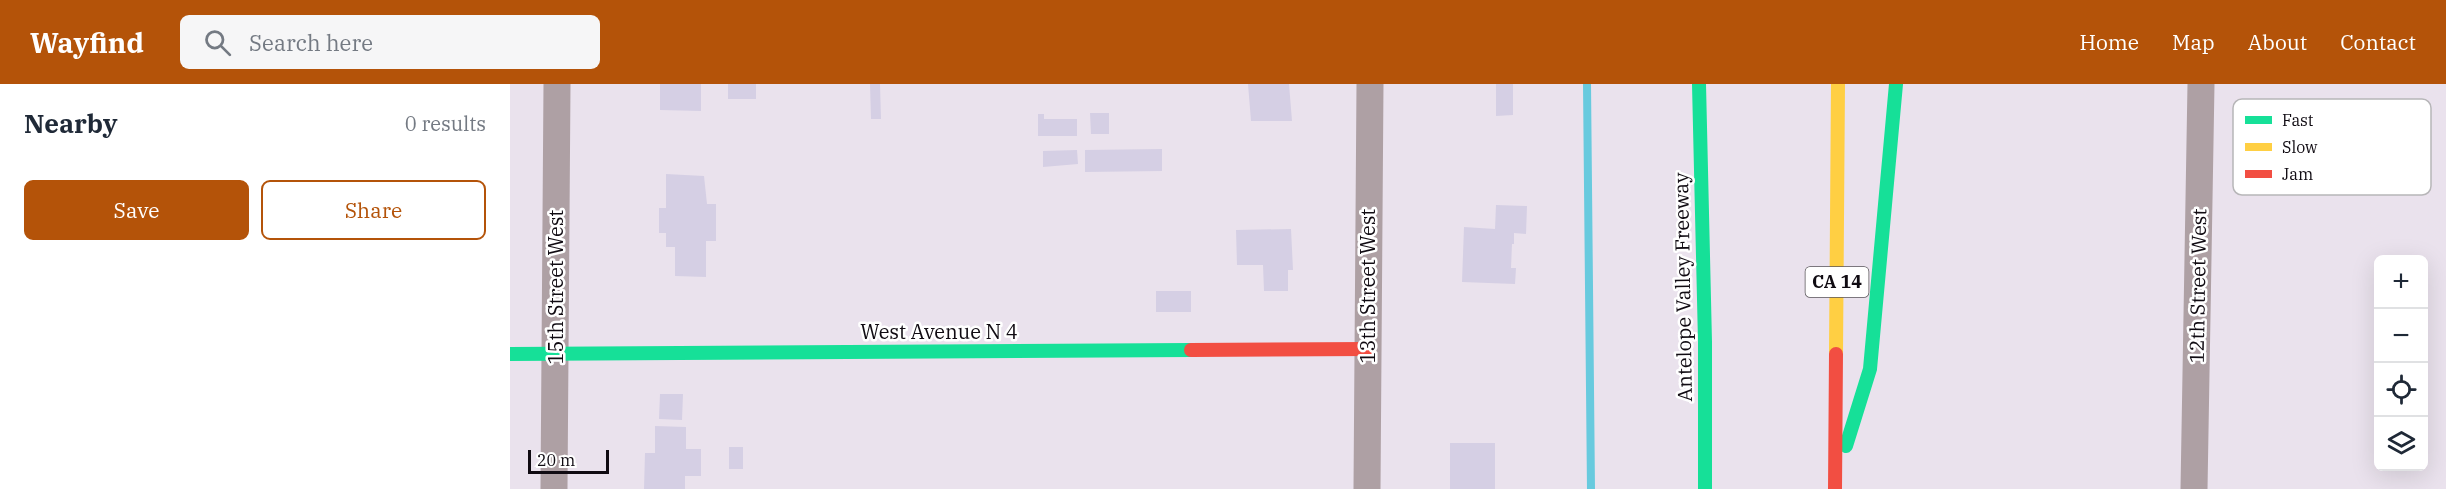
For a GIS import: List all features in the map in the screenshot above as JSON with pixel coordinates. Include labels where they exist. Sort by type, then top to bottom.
[{"type":"main road","name":"Antelope Valley Freeway","points":[[1699,84],[1705,342],[1705,489]]},
{"type":"main road","name":"CA 14","points":[[1835,484],[1838,84]]},
{"type":"main road","points":[[1835,484],[1870,369],[1896,84]]},
{"type":"main road","name":"West Avenue N 4","points":[[510,354],[1368,349]]},
{"type":"street","name":"15th Street West","points":[[554,489],[557,84]]},
{"type":"street","name":"13th Street West","points":[[1367,489],[1370,84]]},
{"type":"street","name":"12th Street West","points":[[2194,489],[2201,84]]},
{"type":"building","points":[[660,84],[701,84],[701,111],[660,110]]},
{"type":"building","points":[[728,84],[756,84],[756,99],[728,99]]},
{"type":"building","points":[[870,84],[880,84],[881,119],[871,119]]},
{"type":"building","points":[[1248,84],[1289,84],[1292,121],[1251,121]]},
{"type":"building","points":[[1496,84],[1513,84],[1513,115],[1496,116]]},
{"type":"building","points":[[1090,113],[1109,113],[1109,134],[1091,134]]},
{"type":"building","points":[[1038,114],[1044,114],[1044,119],[1077,119],[1077,136],[1038,136]]},
{"type":"building","points":[[1162,149],[1162,171],[1085,172],[1085,150]]},
{"type":"building","points":[[1077,150],[1078,164],[1043,167],[1043,151]]},
{"type":"building","points":[[666,174],[704,176],[707,204],[716,204],[716,241],[706,241],[706,277],[675,276],[675,247],[666,247],[666,233],[659,233],[659,208],[666,208]]},
{"type":"building","points":[[1496,205],[1527,206],[1526,234],[1514,233],[1514,244],[1512,244],[1511,268],[1516,268],[1515,284],[1462,282],[1464,227],[1495,229]]},
{"type":"building","points":[[1291,229],[1293,270],[1288,270],[1288,291],[1264,291],[1263,265],[1237,265],[1236,230]]},
{"type":"building","points":[[1156,291],[1191,291],[1191,312],[1156,312]]},
{"type":"building","points":[[660,394],[683,394],[682,420],[659,419]]},
{"type":"building","points":[[655,426],[686,427],[686,449],[701,449],[701,476],[685,476],[685,489],[644,489],[645,453],[655,453]]},
{"type":"building","points":[[1450,443],[1495,443],[1495,489],[1450,489]]},
{"type":"building","points":[[729,447],[743,447],[743,469],[729,469]]},
{"type":"waterway","points":[[1587,84],[1591,489]]},
{"type":"traffic: fast","points":[[1699,84],[1705,342],[1705,489]]},
{"type":"traffic: fast","points":[[1846,446],[1870,369],[1896,84]]},
{"type":"traffic: fast","points":[[510,354],[1191,350]]},
{"type":"traffic: slow","points":[[1836,354],[1838,84]]},
{"type":"traffic: jam","points":[[1191,350],[1368,349]]},
{"type":"traffic: jam","points":[[1835,489],[1836,354]]}]
